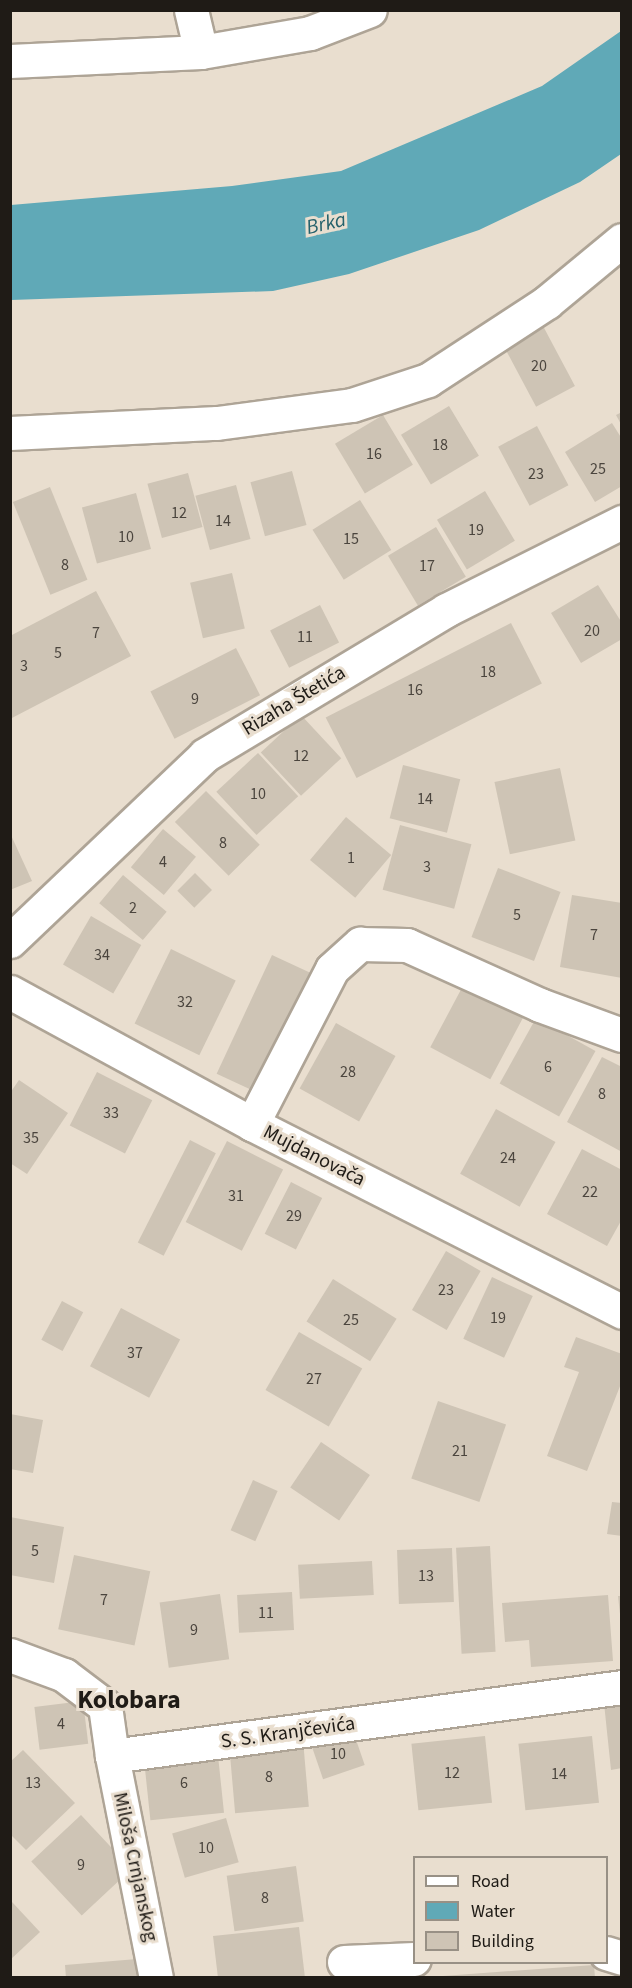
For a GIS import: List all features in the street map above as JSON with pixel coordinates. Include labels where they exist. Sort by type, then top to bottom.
[{"type":"street","points":[[191,10],[201,52]]},
{"type":"street","points":[[10,62],[201,52],[310,33],[370,10]]},
{"type":"street","points":[[10,433],[217,423],[352,405],[428,380],[547,302],[621,240]]},
{"type":"street","name":"Rizaha Štetića","points":[[10,941],[205,755],[446,610],[621,522]]},
{"type":"street","points":[[252,1124],[332,969],[360,944],[407,945],[540,1005],[621,1035]]},
{"type":"street","name":"Mujdanovača","points":[[10,992],[252,1124],[621,1312]]},
{"type":"street","points":[[10,1655],[64,1674],[105,1706],[112,1756]]},
{"type":"street","name":"S. S. Kranjčevića","points":[[112,1756],[621,1687]]},
{"type":"street","name":"Miloša Crnjanskog","points":[[112,1756],[156,1977]]},
{"type":"street","points":[[344,1962],[413,1959]]},
{"type":"water","name":"Brka","points":[[621,31],[621,154],[580,182],[479,230],[349,274],[273,291],[11,300],[11,205],[232,186],[341,171],[542,86]]},
{"type":"building","points":[[543,326],[575,386],[536,407],[504,347]]},
{"type":"building","points":[[449,406],[479,456],[431,485],[401,435]]},
{"type":"building","points":[[622,412],[622,426],[616,415]]},
{"type":"building","points":[[383,415],[413,465],[365,494],[335,444]]},
{"type":"building","points":[[612,423],[622,439],[622,486],[595,502],[565,452]]},
{"type":"building","points":[[537,426],[568,485],[530,506],[498,447]]},
{"type":"building","points":[[292,471],[306,525],[265,536],[250,482]]},
{"type":"building","points":[[188,473],[202,527],[162,538],[147,484]]},
{"type":"building","points":[[236,485],[250,539],[210,550],[195,496]]},
{"type":"building","points":[[50,487],[87,580],[50,595],[13,502]]},
{"type":"building","points":[[485,491],[515,541],[467,570],[437,520]]},
{"type":"building","points":[[136,493],[151,549],[97,564],[82,507]]},
{"type":"building","points":[[360,500],[391,550],[344,580],[313,530]]},
{"type":"building","points":[[436,527],[466,577],[418,606],[388,556]]},
{"type":"building","points":[[232,573],[245,629],[203,638],[190,583]]},
{"type":"building","points":[[598,585],[622,623],[622,639],[581,663],[551,613]]},
{"type":"building","points":[[96,591],[131,656],[10,719],[10,636]]},
{"type":"building","points":[[320,605],[339,642],[289,668],[270,630]]},
{"type":"building","points":[[511,623],[542,684],[357,778],[326,717]]},
{"type":"building","points":[[236,648],[260,695],[175,739],[150,692]]},
{"type":"building","points":[[301,715],[341,758],[301,796],[261,753]]},
{"type":"building","points":[[258,753],[298,796],[257,835],[216,792]]},
{"type":"building","points":[[403,765],[460,779],[447,833],[390,818]]},
{"type":"building","points":[[560,768],[575,840],[510,854],[494,782]]},
{"type":"building","points":[[206,791],[260,845],[229,876],[175,822]]},
{"type":"building","points":[[346,817],[391,855],[355,898],[310,860]]},
{"type":"building","points":[[400,825],[471,844],[454,909],[383,890]]},
{"type":"building","points":[[163,829],[196,857],[164,895],[131,867]]},
{"type":"building","points":[[10,833],[32,881],[10,890]]},
{"type":"building","points":[[498,868],[561,892],[534,961],[471,937]]},
{"type":"building","points":[[195,873],[212,890],[194,908],[177,891]]},
{"type":"building","points":[[123,875],[167,912],[143,940],[99,903]]},
{"type":"building","points":[[572,895],[622,903],[622,978],[560,967]]},
{"type":"building","points":[[91,916],[141,945],[113,993],[63,964]]},
{"type":"building","points":[[171,949],[236,981],[199,1055],[135,1024]]},
{"type":"building","points":[[272,955],[312,974],[257,1092],[217,1074]]},
{"type":"building","points":[[465,982],[525,1014],[490,1079],[430,1047]]},
{"type":"building","points":[[536,1018],[595,1051],[559,1117],[500,1084]]},
{"type":"building","points":[[336,1023],[395,1056],[359,1122],[300,1089]]},
{"type":"building","points":[[602,1057],[622,1067],[622,1152],[567,1122]]},
{"type":"building","points":[[97,1072],[152,1100],[125,1154],[70,1125]]},
{"type":"building","points":[[19,1080],[68,1113],[27,1174],[10,1163],[10,1093]]},
{"type":"building","points":[[496,1109],[555,1142],[520,1207],[460,1174]]},
{"type":"building","points":[[190,1140],[216,1153],[164,1256],[138,1242]]},
{"type":"building","points":[[227,1141],[283,1170],[242,1251],[186,1222]]},
{"type":"building","points":[[582,1149],[622,1170],[622,1219],[607,1246],[547,1214]]},
{"type":"building","points":[[291,1182],[322,1198],[296,1250],[265,1234]]},
{"type":"building","points":[[446,1251],[481,1271],[447,1330],[412,1310]]},
{"type":"building","points":[[492,1277],[533,1296],[504,1358],[463,1339]]},
{"type":"building","points":[[333,1279],[397,1319],[370,1361],[307,1321]]},
{"type":"building","points":[[62,1301],[83,1312],[63,1351],[41,1340]]},
{"type":"building","points":[[121,1308],[180,1339],[149,1398],[90,1366]]},
{"type":"building","points":[[299,1332],[362,1368],[329,1427],[266,1390]]},
{"type":"building","points":[[576,1337],[622,1354],[622,1381],[587,1471],[547,1456],[579,1372],[564,1367]]},
{"type":"building","points":[[438,1401],[506,1424],[479,1502],[411,1479]]},
{"type":"building","points":[[10,1414],[43,1420],[33,1473],[10,1469]]},
{"type":"building","points":[[321,1442],[370,1475],[339,1521],[290,1488]]},
{"type":"building","points":[[253,1480],[278,1491],[255,1541],[231,1530]]},
{"type":"building","points":[[612,1502],[622,1503],[622,1536],[607,1534]]},
{"type":"building","points":[[10,1517],[64,1527],[54,1583],[10,1575]]},
{"type":"building","points":[[490,1546],[496,1652],[462,1654],[456,1548]]},
{"type":"building","points":[[452,1548],[454,1602],[399,1604],[397,1550]]},
{"type":"building","points":[[74,1555],[150,1571],[134,1646],[58,1629]]},
{"type":"building","points":[[372,1561],[374,1595],[300,1599],[298,1565]]},
{"type":"building","points":[[292,1592],[294,1630],[239,1633],[237,1595]]},
{"type":"building","points":[[220,1594],[229,1659],[169,1668],[160,1602]]},
{"type":"building","points":[[608,1595],[613,1661],[531,1667],[529,1640],[505,1642],[502,1603]]},
{"type":"building","points":[[618,1596],[622,1596],[622,1614],[620,1614]]},
{"type":"building","points":[[83,1701],[88,1744],[40,1750],[34,1707]]},
{"type":"building","points":[[622,1701],[622,1768],[611,1770],[604,1703]]},
{"type":"building","points":[[352,1728],[365,1765],[323,1779],[310,1742]]},
{"type":"building","points":[[485,1736],[492,1803],[418,1810],[411,1744]]},
{"type":"building","points":[[592,1736],[599,1803],[525,1810],[518,1744]]},
{"type":"building","points":[[303,1740],[309,1807],[235,1813],[229,1746]]},
{"type":"building","points":[[217,1746],[224,1813],[150,1820],[143,1754]]},
{"type":"building","points":[[23,1750],[75,1803],[26,1850],[10,1834],[10,1762]]},
{"type":"building","points":[[81,1815],[131,1869],[82,1915],[31,1861]]},
{"type":"building","points":[[226,1818],[239,1862],[185,1878],[172,1833]]},
{"type":"building","points":[[296,1866],[304,1921],[234,1931],[227,1876]]},
{"type":"building","points":[[12,1902],[40,1932],[10,1960],[10,1904]]},
{"type":"building","points":[[299,1927],[305,1978],[218,1978],[213,1936]]},
{"type":"building","points":[[137,1959],[139,1978],[66,1978],[65,1965]]},
{"type":"building","points":[[594,1965],[595,1978],[443,1978],[443,1976]]},
{"type":"district","name":"Kolobara","points":[[129,1700]]}]
